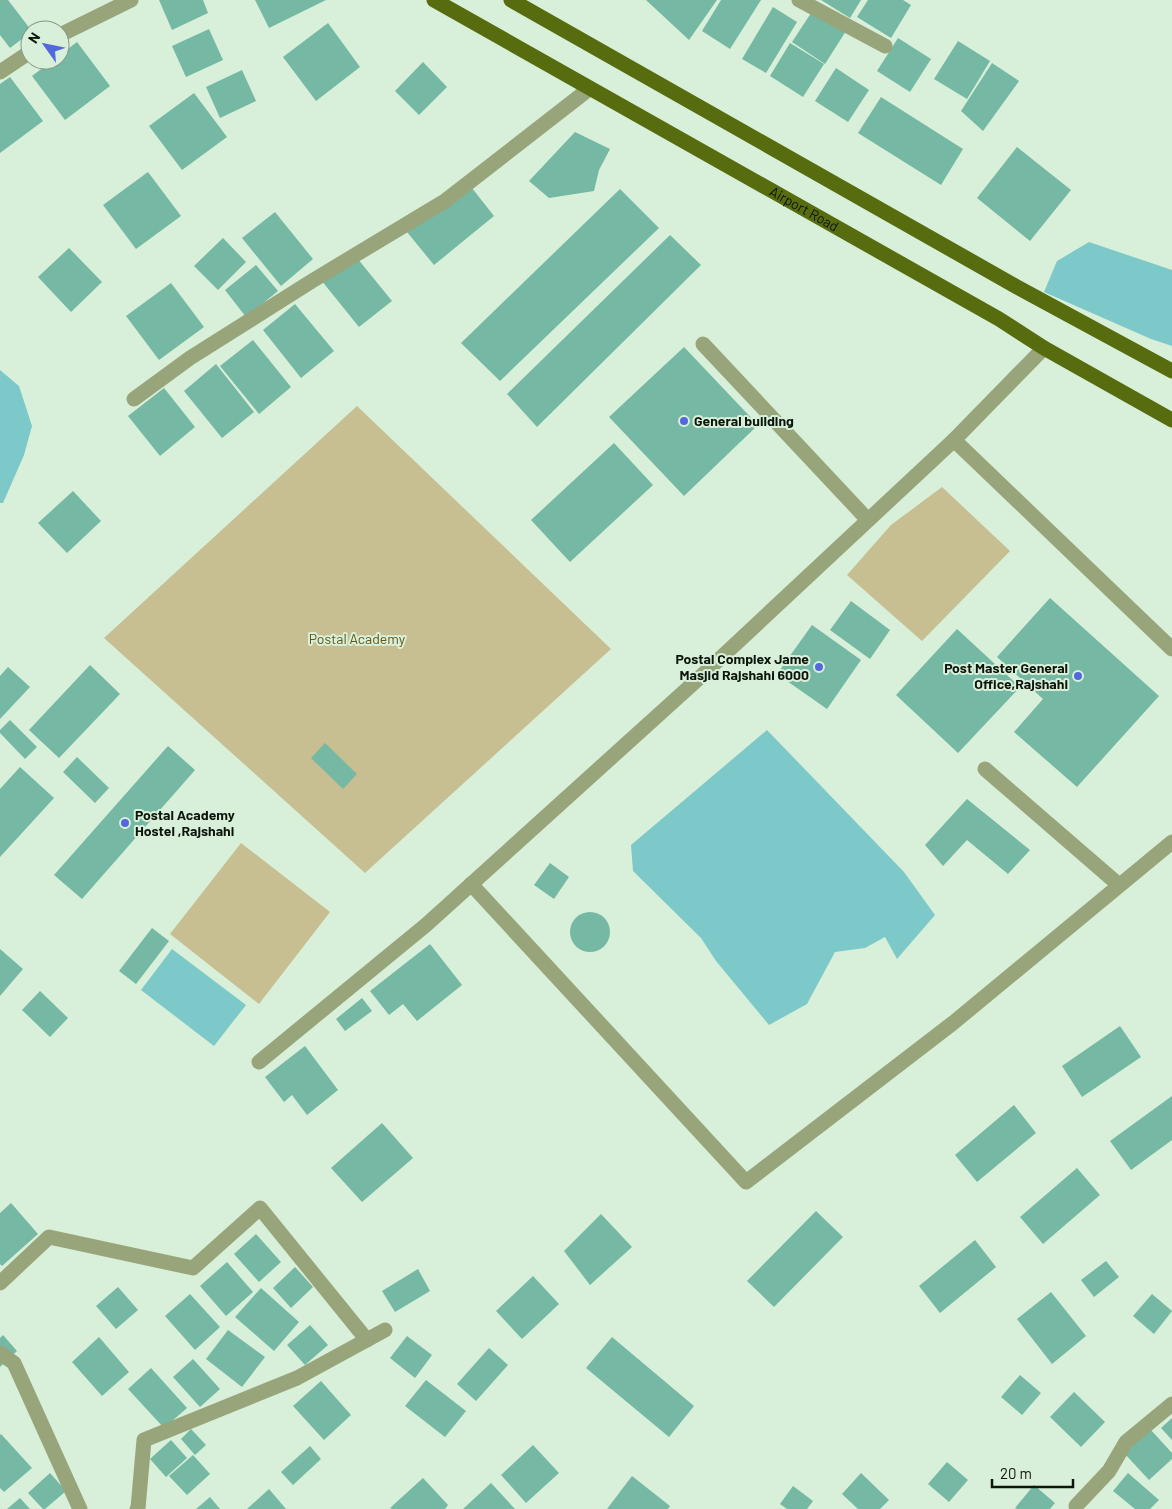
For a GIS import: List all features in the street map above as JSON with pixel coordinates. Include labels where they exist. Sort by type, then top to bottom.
[{"type":"main road","name":"Airport Road","points":[[434,0],[999,319],[1044,348],[1172,420]]},
{"type":"main road","points":[[511,0],[1018,287],[1172,371]]},
{"type":"street","points":[[70,30],[130,0]]},
{"type":"street","points":[[799,0],[885,46]]},
{"type":"street","points":[[0,72],[20,59]]},
{"type":"street","points":[[134,399],[190,358],[312,281],[445,201],[589,89]]},
{"type":"street","points":[[703,344],[868,520]]},
{"type":"street","points":[[259,1062],[426,925],[696,680],[954,440],[1044,348]]},
{"type":"street","points":[[954,440],[1172,649]]},
{"type":"street","points":[[985,769],[1120,885]]},
{"type":"street","points":[[471,884],[746,1182],[953,1023],[1172,842]]},
{"type":"street","points":[[0,1283],[49,1238],[193,1268],[260,1208],[367,1340]]},
{"type":"street","points":[[138,1508],[144,1440],[297,1378],[385,1330]]},
{"type":"street","points":[[0,1353],[14,1363],[80,1509]]},
{"type":"street","points":[[1076,1508],[1110,1471],[1126,1442],[1172,1404]]},
{"type":"green space","name":"Postal Academy","points":[[357,406],[611,649],[365,873],[104,638]]},
{"type":"green space","points":[[942,487],[1010,551],[922,641],[847,575],[891,525]]},
{"type":"green space","points":[[241,843],[330,912],[259,1004],[170,934]]},
{"type":"water","points":[[1089,242],[1172,270],[1172,346],[1151,339],[1044,292],[1057,261]]},
{"type":"water","points":[[0,370],[19,386],[32,426],[24,455],[3,503],[0,503]]},
{"type":"water","points":[[767,730],[904,872],[935,915],[897,959],[885,937],[865,948],[835,952],[807,1004],[769,1025],[716,961],[701,938],[633,871],[631,845]]},
{"type":"water","points":[[172,949],[246,1005],[214,1046],[141,990]]},
{"type":"building","points":[[0,0],[8,0],[23,20],[20,20],[20,40],[10,48],[0,35]]},
{"type":"building","points":[[159,0],[203,0],[208,13],[172,30]]},
{"type":"building","points":[[255,0],[326,0],[269,28]]},
{"type":"building","points":[[646,0],[717,0],[689,40]]},
{"type":"building","points":[[721,0],[761,0],[730,49],[702,31]]},
{"type":"building","points":[[821,0],[861,0],[850,18]]},
{"type":"building","points":[[868,0],[903,0],[911,5],[891,38],[857,17]]},
{"type":"building","points":[[773,7],[797,22],[766,73],[742,59]]},
{"type":"building","points":[[813,10],[846,31],[825,64],[792,42]]},
{"type":"building","points":[[328,23],[360,67],[316,101],[283,57]]},
{"type":"building","points":[[209,29],[223,60],[186,77],[172,46]]},
{"type":"building","points":[[898,38],[931,59],[910,92],[877,71]]},
{"type":"building","points":[[958,41],[990,61],[967,99],[934,79]]},
{"type":"building","points":[[77,42],[110,86],[65,120],[32,76],[40,70],[70,70],[70,47]]},
{"type":"building","points":[[790,43],[824,64],[803,97],[770,76]]},
{"type":"building","points":[[423,62],[447,87],[419,115],[395,91]]},
{"type":"building","points":[[992,63],[1019,81],[983,131],[961,111]]},
{"type":"building","points":[[836,68],[869,90],[848,122],[815,101]]},
{"type":"building","points":[[242,70],[256,101],[220,118],[206,87]]},
{"type":"building","points":[[10,77],[43,121],[0,153],[0,84]]},
{"type":"building","points":[[194,93],[227,137],[182,170],[149,126]]},
{"type":"building","points":[[881,97],[963,149],[941,185],[858,133]]},
{"type":"building","points":[[575,132],[610,149],[599,170],[594,191],[549,198],[529,181]]},
{"type":"building","points":[[1017,147],[1071,190],[1030,241],[977,198]]},
{"type":"building","points":[[148,172],[181,216],[136,249],[103,205]]},
{"type":"building","points":[[468,183],[494,216],[434,265],[407,232]]},
{"type":"building","points":[[620,189],[659,228],[500,381],[461,343]]},
{"type":"building","points":[[275,212],[313,259],[281,286],[242,238]]},
{"type":"building","points":[[670,235],[701,265],[537,427],[507,394]]},
{"type":"building","points":[[223,238],[246,262],[218,290],[194,266]]},
{"type":"building","points":[[69,248],[102,282],[71,312],[38,277]]},
{"type":"building","points":[[353,253],[392,301],[359,327],[321,280]]},
{"type":"building","points":[[256,265],[278,291],[246,317],[225,290]]},
{"type":"building","points":[[171,283],[204,327],[159,360],[126,316]]},
{"type":"building","points":[[295,304],[334,351],[301,378],[263,330]]},
{"type":"building","points":[[253,340],[291,387],[259,414],[220,366]]},
{"type":"building","name":"General building","points":[[684,347],[758,425],[684,496],[609,417]]},
{"type":"building","points":[[216,364],[254,412],[222,438],[184,391]]},
{"type":"building","points":[[164,388],[195,427],[160,456],[128,416]]},
{"type":"building","points":[[614,443],[653,485],[570,562],[531,520]]},
{"type":"building","points":[[73,491],[101,521],[67,553],[38,523]]},
{"type":"building","name":"Post Master General Office,Rajshahi","points":[[1050,598],[1159,696],[1077,787],[1014,732],[1043,699],[997,657]]},
{"type":"building","points":[[851,601],[890,630],[870,659],[830,630]]},
{"type":"building","name":"Postal Complex Jame Masjid Rajshahi 6000","points":[[812,625],[861,660],[827,709],[777,674]]},
{"type":"building","points":[[957,629],[1020,687],[958,753],[896,695]]},
{"type":"building","points":[[90,665],[120,694],[59,758],[29,730]]},
{"type":"building","points":[[8,667],[30,687],[0,719],[0,676]]},
{"type":"building","points":[[10,720],[37,747],[25,759],[0,733],[0,730]]},
{"type":"building","points":[[325,743],[357,774],[343,789],[311,758]]},
{"type":"building","name":"Postal Academy Hostel ,Rajshahi","points":[[168,746],[195,770],[82,899],[54,875]]},
{"type":"building","points":[[77,757],[109,788],[95,803],[63,772]]},
{"type":"building","points":[[20,767],[54,798],[0,857],[0,789]]},
{"type":"building","points":[[967,799],[1030,850],[1008,874],[967,840],[943,866],[925,845]]},
{"type":"building","points":[[550,863],[569,877],[554,899],[534,885]]},
{"type":"building","points":[[594,912],[601,915],[607,921],[610,932],[609,940],[601,949],[594,952],[586,952],[579,949],[571,940],[570,928],[573,921],[582,913]]},
{"type":"building","points":[[152,928],[169,941],[136,984],[119,971]]},
{"type":"building","points":[[430,944],[462,985],[417,1021],[403,1004],[389,1015],[370,991]]},
{"type":"building","points":[[0,949],[23,969],[0,996]]},
{"type":"building","points":[[40,991],[68,1018],[50,1037],[22,1010]]},
{"type":"building","points":[[362,998],[372,1011],[345,1031],[336,1019]]},
{"type":"building","points":[[1120,1026],[1141,1057],[1082,1097],[1062,1066]]},
{"type":"building","points":[[305,1046],[338,1090],[307,1115],[292,1095],[284,1102],[265,1077]]},
{"type":"building","points":[[1172,1096],[1172,1140],[1131,1170],[1110,1141]]},
{"type":"building","points":[[1014,1105],[1036,1133],[977,1182],[955,1155]]},
{"type":"building","points":[[382,1123],[413,1158],[362,1202],[331,1168]]},
{"type":"building","points":[[1077,1168],[1100,1195],[1043,1244],[1020,1217]]},
{"type":"building","points":[[11,1203],[38,1234],[2,1266],[0,1264],[0,1213]]},
{"type":"building","points":[[816,1211],[843,1237],[774,1307],[747,1281]]},
{"type":"building","points":[[601,1214],[632,1247],[590,1285],[564,1251]]},
{"type":"building","points":[[256,1234],[281,1262],[259,1282],[234,1254]]},
{"type":"building","points":[[975,1240],[996,1267],[940,1313],[919,1286]]},
{"type":"building","points":[[1106,1261],[1119,1277],[1094,1297],[1081,1280]]},
{"type":"building","points":[[227,1262],[253,1292],[226,1316],[200,1286]]},
{"type":"building","points":[[295,1267],[313,1287],[291,1308],[273,1288]]},
{"type":"building","points":[[418,1269],[430,1291],[395,1312],[382,1291]]},
{"type":"building","points":[[533,1276],[559,1304],[522,1339],[496,1311]]},
{"type":"building","points":[[118,1287],[138,1310],[116,1329],[96,1306]]},
{"type":"building","points":[[261,1288],[299,1322],[274,1351],[235,1317]]},
{"type":"building","points":[[1051,1292],[1086,1336],[1052,1364],[1017,1319]]},
{"type":"building","points":[[190,1294],[220,1327],[195,1350],[165,1316]]},
{"type":"building","points":[[1152,1294],[1172,1311],[1154,1334],[1133,1316]]},
{"type":"building","points":[[310,1325],[328,1345],[305,1365],[287,1345]]},
{"type":"building","points":[[228,1330],[265,1357],[242,1387],[206,1359]]},
{"type":"building","points":[[3,1335],[17,1351],[0,1367],[0,1338]]},
{"type":"building","points":[[407,1336],[432,1355],[415,1378],[390,1358]]},
{"type":"building","points":[[99,1337],[129,1372],[102,1396],[72,1362]]},
{"type":"building","points":[[612,1337],[694,1406],[669,1437],[586,1368]]},
{"type":"building","points":[[489,1348],[508,1365],[476,1401],[457,1384]]},
{"type":"building","points":[[193,1359],[220,1389],[200,1407],[173,1377]]},
{"type":"building","points":[[151,1368],[187,1408],[164,1428],[128,1389]]},
{"type":"building","points":[[1020,1375],[1041,1393],[1022,1415],[1001,1397]]},
{"type":"building","points":[[426,1380],[466,1411],[445,1437],[405,1406]]},
{"type":"building","points":[[321,1381],[351,1415],[324,1440],[293,1406]]},
{"type":"building","points":[[1074,1392],[1105,1422],[1081,1447],[1050,1417]]},
{"type":"building","points":[[1172,1418],[1172,1440],[1161,1428]]},
{"type":"building","points":[[191,1429],[206,1445],[195,1455],[181,1439]]},
{"type":"building","points":[[1150,1429],[1172,1453],[1172,1459],[1149,1480],[1124,1453]]},
{"type":"building","points":[[1,1434],[32,1468],[4,1492],[0,1488]]},
{"type":"building","points":[[171,1440],[187,1458],[166,1477],[150,1459]]},
{"type":"building","points":[[533,1445],[559,1473],[526,1503],[501,1475]]},
{"type":"building","points":[[310,1446],[321,1459],[293,1485],[281,1472]]},
{"type":"building","points":[[193,1455],[210,1474],[187,1495],[169,1476]]},
{"type":"building","points":[[947,1462],[968,1480],[949,1502],[928,1484]]},
{"type":"building","points":[[50,1473],[66,1491],[43,1509],[28,1493]]},
{"type":"building","points":[[861,1473],[889,1500],[880,1509],[858,1509],[842,1494]]},
{"type":"building","points":[[1128,1473],[1159,1500],[1150,1509],[1135,1509],[1113,1491]]},
{"type":"building","points":[[632,1476],[670,1506],[668,1509],[607,1509]]},
{"type":"building","points":[[423,1478],[448,1505],[445,1509],[390,1508]]},
{"type":"building","points":[[491,1483],[515,1509],[463,1509]]},
{"type":"building","points":[[1034,1485],[1055,1503],[1050,1509],[1015,1508]]},
{"type":"building","points":[[793,1486],[813,1501],[807,1509],[787,1509],[780,1504]]},
{"type":"building","points":[[269,1489],[286,1509],[247,1509]]},
{"type":"building","points":[[210,1497],[220,1509],[196,1509]]},
{"type":"building","points":[[20,1498],[30,1509],[7,1509]]},
{"type":"place","name":"General building","points":[[684,421]]},
{"type":"place","name":"Postal Complex Jame Masjid Rajshahi 6000","points":[[819,667]]},
{"type":"place","name":"Post Master General Office,Rajshahi","points":[[1078,676]]},
{"type":"place","name":"Postal Academy Hostel ,Rajshahi","points":[[125,823]]}]
